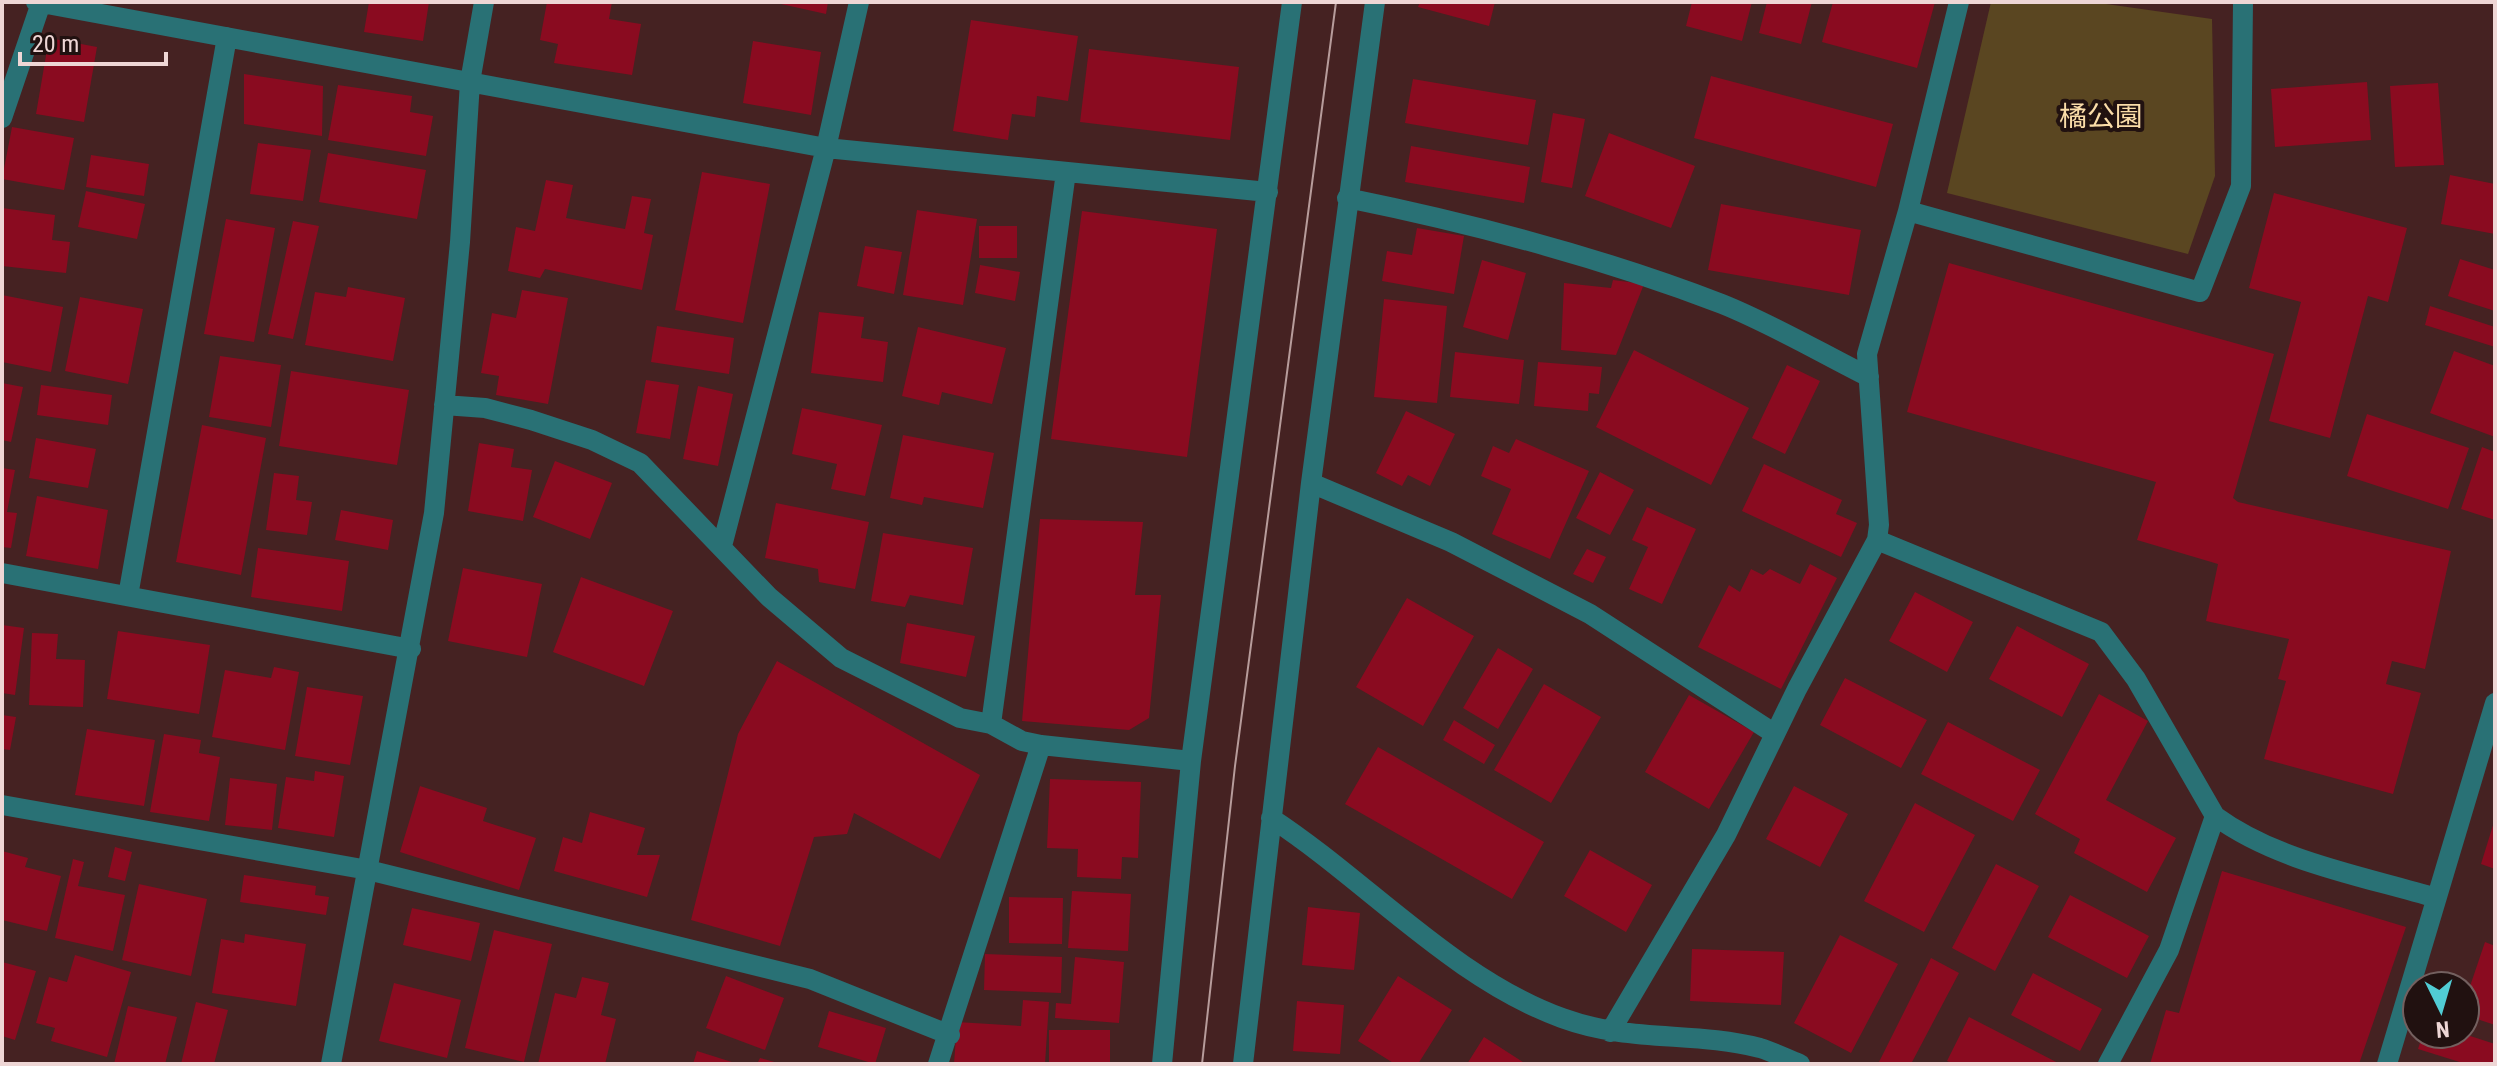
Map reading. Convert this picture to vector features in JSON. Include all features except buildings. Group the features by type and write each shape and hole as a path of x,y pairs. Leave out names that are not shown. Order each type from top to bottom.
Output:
{"street":[{"path":"2,118 38,2 126,10 227,37 826,148 1268,192"},
{"path":"331,1064 434,513 460,242 470,82 484,2"},
{"path":"722,546 826,148 859,2"},
{"path":"1162,1064 1191,761 1292,2"},
{"path":"1243,1064 1311,483 1375,2"},
{"path":"1610,1032 1719,847 1877,540 1867,354 1908,211 1959,2"},
{"path":"1908,211 2200,292 2241,186 2243,2"},
{"path":"128,596 227,37"},
{"path":"991,724 1066,172"},
{"path":"1347,198 1456,220 1589,257 1725,305 1869,377"},
{"path":"444,405 485,408 531,420 592,440 640,463 769,597 841,658 960,718 991,724 1022,741 1041,745 1191,761"},
{"path":"1311,483 1451,542 1590,614 1775,734"},
{"path":"1877,540 2101,632 2136,679 2215,816 2266,846 2436,898"},
{"path":"2,573 411,649"},
{"path":"2387,1064 2495,703"},
{"path":"938,1064 950,1035 1041,745"},
{"path":"2,805 368,870 810,979 950,1035"},
{"path":"2108,1064 2169,950 2215,816"},
{"path":"1271,818 1316,848 1398,917 1459,962 1560,1018 1610,1032 1760,1048 1800,1064"}],"green space":[{"name":"橘公園","path":"1991,2 2092,2 2212,19 2215,176 2188,254 1947,193"}],"tram line":[{"path":"1202,1064 1235,766 1336,2"}]}
